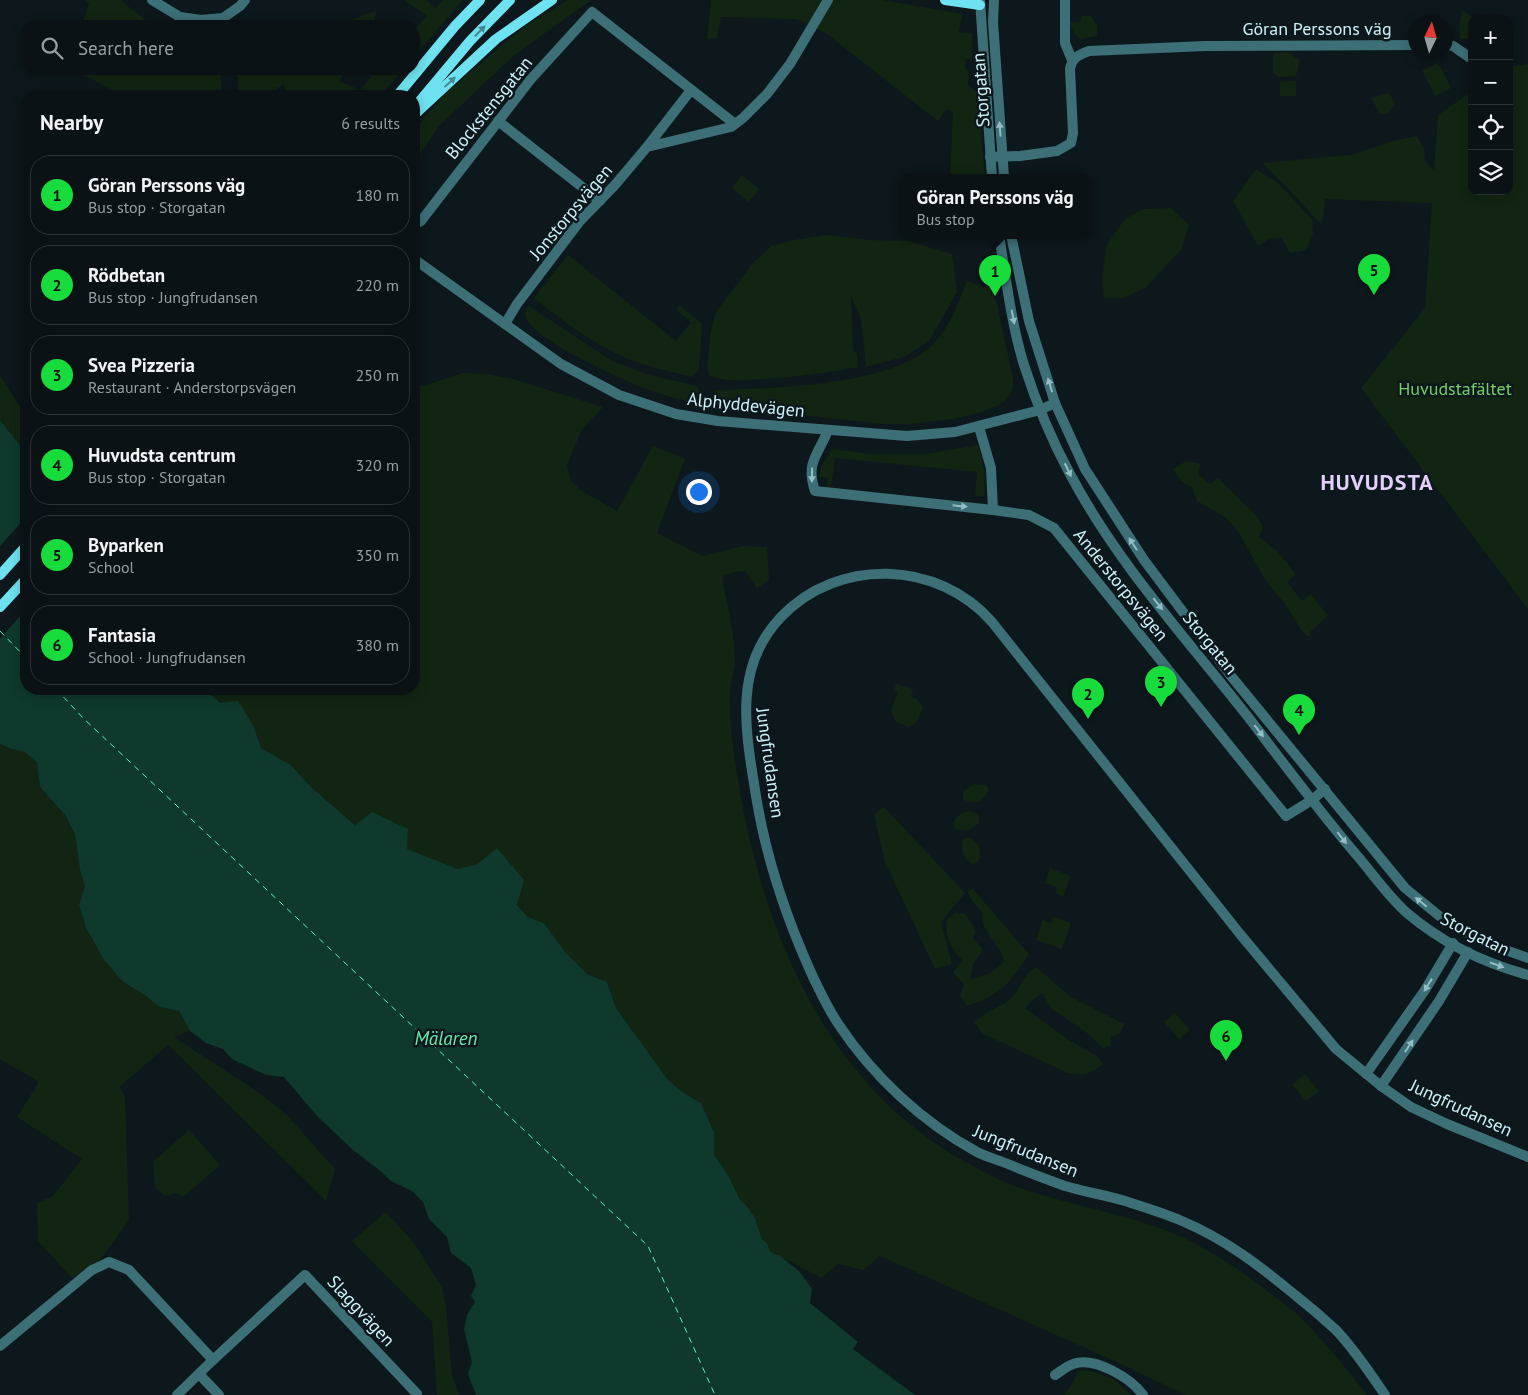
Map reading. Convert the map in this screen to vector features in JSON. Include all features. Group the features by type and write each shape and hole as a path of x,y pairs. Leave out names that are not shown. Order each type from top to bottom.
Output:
{"main road":[{"path":"420,68 455,26 480,0"},
{"path":"420,101 470,41 510,0"},
{"path":"420,109 496,39 552,0"},
{"path":"945,0 980,2"},
{"path":"402,90 414,75"},
{"path":"0,575 20,553"},
{"path":"0,608 20,586"}],"street":[{"path":"152,0 180,17 201,20 223,18 245,0"},
{"path":"647,147 731,127 743,118 767,94 790,64 828,0"},
{"name":"Storgatan","path":"994,0 993,22 1004,174"},
{"path":"990,157 1020,156 1057,151 1071,143 1073,133 1070,69 1072,60 1065,43 1065,0"},
{"name":"Storgatan","path":"980,2 992,174"},
{"name":"Blockstensgatan","path":"420,222 531,79 592,12 691,90"},
{"name":"Göran Perssons väg","path":"1072,60 1088,51 1130,49 1205,46 1408,45"},
{"path":"1453,46 1468,56"},
{"path":"691,90 735,124"},
{"name":"Jonstorpsvägen","path":"505,324 517,304 580,221 647,147 691,90"},
{"path":"498,121 600,201"},
{"name":"Storgatan","path":"1000,239 1023,363 1040,410 1069,473 1092,512 1132,572 1220,681 1312,800 1394,900 1433,933 1487,962 1528,974"},
{"name":"Storgatan","path":"1012,239 1029,321 1055,403 1085,469 1144,560 1231,676 1405,888 1443,919 1461,930 1494,946 1528,958"},
{"name":"Alphyddevägen","path":"420,263 561,364 619,395 676,414 718,421 907,436 955,432 979,427 1040,410 1055,403"},
{"path":"979,427 991,468 993,510"},
{"name":"Anderstorpsvägen","path":"828,430 814,457 811,479 815,491 1029,515 1054,528 1286,816 1312,800 1325,789"},
{"name":"Jungfrudansen","path":"1385,1395 1358,1356 1337,1332 1254,1261 1222,1241 1183,1221 1122,1200 1068,1187 979,1153 950,1136 899,1096 874,1071 849,1040 828,1007 792,929 769,856 757,803 748,743 745,706 748,678 754,659 774,624 787,610 818,589 856,575 892,573 928,580 966,598 992,622 1240,934 1336,1049 1381,1086 1411,1106 1447,1124 1528,1157"},
{"path":"1366,1074 1425,990 1461,930"},
{"name":"Jungfrudansen","path":"1381,1086 1439,1001 1476,938"},
{"path":"0,1346 92,1270 109,1262 129,1270 213,1360 177,1395"},
{"name":"Slaggvägen","path":"213,1360 305,1275 417,1394"},
{"path":"1055,1375 1073,1364 1081,1362 1096,1364 1130,1380 1143,1395"},
{"path":"199,1374 219,1395"}],"green space":[{"path":"85,0 120,0 146,20 84,20 89,4"},
{"path":"427,0 435,8 443,0 463,0 420,50 420,24 427,16 406,1"},
{"path":"568,0 591,0 512,57 439,126 420,154 420,123 445,94 525,26"},
{"path":"711,0 883,0 962,14 959,32 972,33 972,59 965,59 965,67 969,72 968,85 977,92 985,174 950,174 953,111 946,110 938,121 827,34 797,19 721,17 717,38 707,39"},
{"path":"1462,10 1470,15 1468,39 1460,39 1459,29"},
{"path":"376,11 373,20 351,20"},
{"path":"1081,16 1091,16 1097,26 1097,36 1080,39 1074,34 1070,22 1080,22"},
{"path":"1287,52 1300,60 1296,76 1278,77 1273,73 1274,53"},
{"path":"1438,63 1451,88 1436,96 1422,71"},
{"name":"Huvudstafältet","path":"1528,64 1528,609 1361,388 1425,308 1432,203 1325,199 1322,225 1263,163 1351,155 1397,140 1417,136 1424,148 1425,161 1434,170 1438,115 1468,94 1468,195 1513,195 1513,66"},
{"path":"85,75 220,75 222,90 112,90"},
{"path":"237,75 342,75 340,81 360,90 286,90 283,84 276,90 239,90"},
{"path":"372,75 399,75 385,90 360,90"},
{"path":"1296,81 1296,96 1280,96 1280,82"},
{"path":"1389,93 1395,103 1390,112 1380,114 1371,98"},
{"path":"1256,169 1278,183 1312,219 1313,234 1306,250 1290,253 1282,238 1269,239 1258,246 1233,201"},
{"path":"742,175 759,189 749,202 732,188"},
{"path":"1171,208 1189,225 1181,250 1146,287 1124,298 1104,298 1102,280 1106,246 1125,219 1144,209"},
{"path":"827,235 869,240 908,241 952,254 957,292 929,341 904,357 866,366 861,319 851,297 853,350 857,354 858,367 798,376 742,380 728,380 709,375 707,366 711,331 716,312 753,263 771,246"},
{"path":"568,255 676,341 691,322 676,310 680,305 702,324 699,370 692,377 630,360 587,337 534,298"},
{"path":"967,281 983,287 994,285 994,299 996,299 1013,379 1013,388 1010,394 999,405 982,412 953,419 912,424 883,424 709,404 714,391 718,390 801,386 833,382 892,368 917,357 941,335 954,313"},
{"path":"529,306 612,361 649,375 697,386 701,394 700,403 663,395 585,361 546,338 533,327 525,316"},
{"path":"462,373 487,374 513,379 603,407 582,429 567,465 571,481 582,491 617,511 653,446 685,459 657,533 703,556 743,546 767,547 769,580 757,588 746,572 736,571 722,577 734,640 735,662 730,690 730,714 734,753 744,812 758,870 776,927 800,981 829,1032 864,1079 906,1121 955,1156 993,1177 1035,1193 1165,1230 1194,1243 1235,1267 1297,1314 1326,1345 1367,1395 1185,1395 1130,1368 880,1256 863,1270 838,1264 822,1278 776,1255 762,1239 755,1218 747,1206 740,1200 729,1177 714,1154 714,1132 701,1103 684,1093 668,1080 616,1008 607,982 587,974 566,953 544,923 528,917 517,904 497,848 477,864 458,869 406,849 356,825 310,786 291,765 261,748 254,727 211,695 420,695 420,386 424,386"},
{"path":"0,375 20,406 20,445 0,420"},
{"path":"978,445 985,475 984,496 975,496 977,472 835,458 831,488 827,487 828,478 819,477 821,467 832,449 872,454 926,454"},
{"path":"1186,461 1201,464 1198,474 1210,484 1218,478 1254,513 1263,527 1259,537 1278,552 1296,574 1287,582 1302,601 1311,594 1328,616 1310,632 1311,636 1307,636 1301,630 1286,605 1265,580 1238,531 1225,517 1197,501 1192,487 1181,481 1173,469"},
{"path":"896,684 913,689 911,697 917,699 923,708 916,723 909,727 896,722 891,711 898,692 894,691"},
{"path":"0,744 25,752 37,763 40,787 65,815 75,834 80,870 85,888 79,905 86,928 104,960 123,982 145,995 159,1007 179,1011 190,1031 174,1037 258,1092 287,1115 335,1169 326,1201 168,1045 119,1087 125,1096 129,1220 102,1258 72,1278 38,1241 37,1203 53,1196 82,1159 17,1117 39,1082 0,1059"},
{"path":"974,784 986,785 989,790 987,794 978,802 963,799 963,792"},
{"path":"884,807 965,893 941,922 952,964 935,969 885,862 874,814"},
{"path":"970,811 979,815 979,822 968,830 955,829 953,824 957,817 961,813"},
{"path":"968,837 977,843 980,849 979,860 974,864 967,860 962,851 963,839"},
{"path":"1050,868 1071,876 1063,896 1055,893 1057,887 1045,883"},
{"path":"973,889 1029,954 1004,987 988,997 967,1006 960,996 964,984 953,973 962,960 949,941 946,925 947,919 955,913 966,914 976,931 973,938 983,950 973,965 970,979 989,974 1004,962 999,949 984,925 983,914 967,891"},
{"path":"1053,917 1071,923 1062,949 1036,940 1043,920 1051,923"},
{"path":"1036,967 1071,997 1124,1024 1119,1034 1111,1037 1111,1045 1103,1048 1087,1033 1051,1008 1042,993 1025,1008 1070,1041 1096,1055 1103,1064 1095,1070 1084,1075 1068,1073 983,1034 974,1022 1011,998 1028,973"},
{"path":"1175,1013 1190,1030 1179,1039 1164,1022"},
{"path":"1305,1074 1319,1091 1306,1101 1292,1085"},
{"path":"189,1130 220,1165 183,1197 177,1193 165,1196 155,1187 153,1162"},
{"path":"386,1212 415,1244 442,1287 446,1307 452,1375 459,1395 437,1395 432,1322 352,1241"},
{"path":"1089,1370 1115,1380 1131,1395 1064,1395 1071,1386 1078,1371"}],"water":[{"name":"Mälaren","path":"0,420 20,445 20,695 211,695 221,703 238,701 254,727 261,748 291,765 310,786 355,825 372,812 408,829 407,849 458,869 477,864 497,848 524,880 517,905 528,917 544,923 566,953 587,974 607,982 616,1008 668,1080 684,1093 701,1103 714,1132 714,1154 729,1177 740,1200 747,1206 755,1218 762,1239 768,1244 769,1250 779,1255 799,1271 812,1289 810,1303 858,1342 853,1349 915,1395 476,1395 468,1374 472,1362 464,1329 467,1315 475,1302 471,1296 476,1285 471,1268 451,1253 447,1237 429,1219 423,1202 412,1191 391,1181 353,1150 317,1116 284,1077 266,1075 232,1059 223,1049 206,1043 190,1031 179,1011 159,1007 145,995 123,982 104,960 86,928 79,905 85,887 80,870 75,834 65,815 40,787 37,763 25,752 0,744"}],"pier":[{"path":"20,524 20,616 0,639 0,546"}],"ferry route":[{"path":"0,631 20,652"},
{"path":"62,695 84,719 648,1246 715,1395"}],"place":[{"name":"Byparken","path":"1374,295"},
{"name":"Göran Perssons väg","path":"995,296"},
{"name":"Svea Pizzeria","path":"1161,707"},
{"name":"Rödbetan","path":"1088,719"},
{"name":"Huvudsta centrum","path":"1299,735"},
{"name":"Fantasia","path":"1226,1061"}],"district":[{"name":"HUVUDSTA","path":"1377,482"}]}
